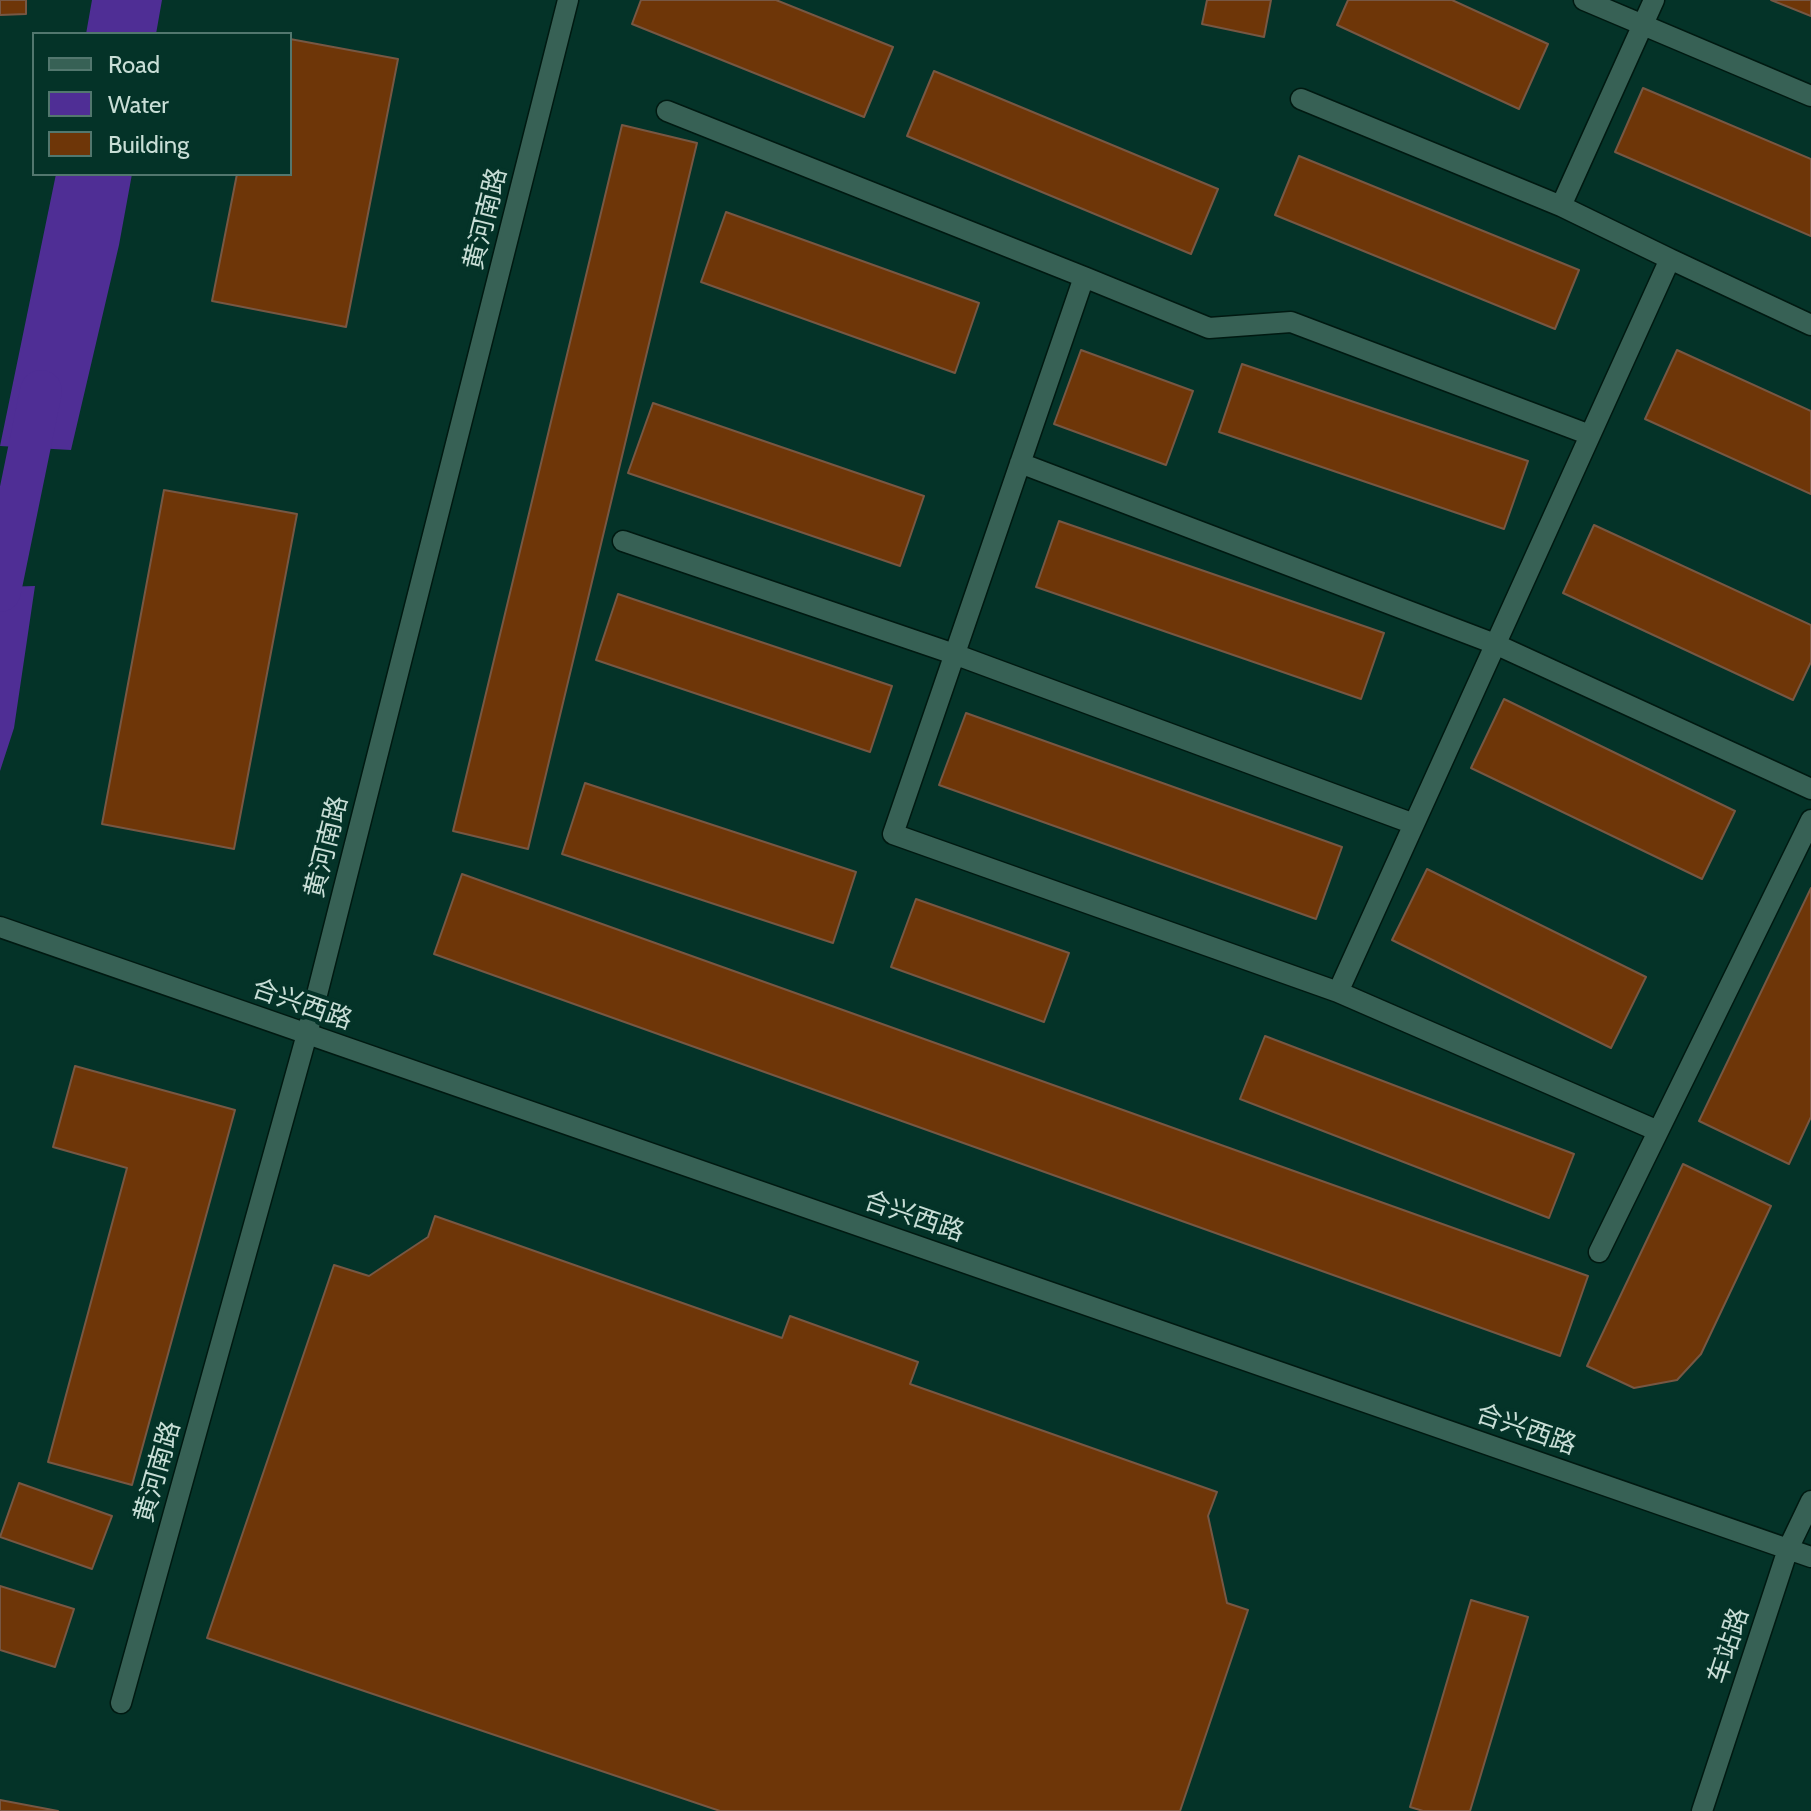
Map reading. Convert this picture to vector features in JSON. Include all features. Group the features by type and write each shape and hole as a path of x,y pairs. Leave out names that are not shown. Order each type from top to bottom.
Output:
{"street":[{"name":"黄河南路","path":"121,1703 307,1034 568,0"},
{"path":"1584,0 1811,96"},
{"path":"1561,206 1654,0"},
{"path":"1301,99 1561,206 1811,325"},
{"path":"667,111 1209,328 1291,322 1590,435"},
{"path":"1338,992 1670,259"},
{"path":"1084,277 893,834 1338,992 1658,1131"},
{"path":"1020,463 1495,644 1811,789"},
{"path":"623,541 954,654 1414,824"},
{"path":"1599,1252 1811,820"},
{"name":"合兴西路","path":"0,927 1811,1557"},
{"name":"车站路","path":"1702,1811 1788,1549 1811,1501"}],"water":[{"path":"92,0 162,0 156,32 86,32"},
{"path":"56,176 132,176 119,245 71,450 0,446"},
{"path":"35,586 14,728 0,771 0,587"}],"building":[{"path":"0,0 26,0 26,14 0,15"},
{"path":"641,0 776,0 893,47 864,117 632,24"},
{"path":"1207,0 1271,0 1264,37 1202,24"},
{"path":"1348,0 1452,0 1548,44 1519,109 1337,25"},
{"path":"1771,0 1811,0 1811,16"},
{"path":"292,39 398,59 346,327 212,301 237,176 292,176"},
{"path":"934,71 1218,189 1191,254 907,136"},
{"path":"1643,88 1811,159 1811,236 1615,152"},
{"path":"622,125 697,143 528,849 453,831"},
{"path":"1299,156 1579,270 1555,329 1275,215"},
{"path":"726,212 979,303 955,373 701,282"},
{"path":"1081,350 1193,391 1166,465 1054,424"},
{"path":"1677,350 1811,411 1811,494 1645,419"},
{"path":"1242,364 1528,461 1504,529 1219,432"},
{"path":"653,403 924,496 900,566 628,473"},
{"path":"164,490 297,514 234,849 102,824"},
{"path":"1059,521 1384,633 1361,699 1036,587"},
{"path":"1594,525 1811,625 1811,662 1793,700 1563,593"},
{"path":"618,594 892,686 870,752 596,660"},
{"path":"1504,699 1735,811 1702,879 1471,768"},
{"path":"966,713 1342,847 1316,919 939,785"},
{"path":"585,783 856,872 833,943 562,854"},
{"path":"1427,869 1646,977 1611,1048 1392,940"},
{"path":"462,874 1588,1276 1560,1356 434,954"},
{"path":"1811,888 1811,1117 1789,1164 1699,1121"},
{"path":"916,899 1069,953 1044,1022 891,967"},
{"path":"1265,1036 1574,1154 1549,1218 1240,1099"},
{"path":"75,1066 235,1110 132,1485 48,1462 127,1168 53,1147"},
{"path":"1683,1164 1771,1206 1701,1354 1677,1380 1634,1388 1587,1366"},
{"path":"435,1216 782,1338 790,1316 918,1362 910,1384 1217,1492 1208,1516 1227,1603 1248,1610 1180,1811 720,1811 207,1638 334,1265 369,1276 428,1237"},
{"path":"19,1483 112,1516 92,1569 0,1537"},
{"path":"0,1586 74,1609 55,1667 0,1650"},
{"path":"1471,1600 1528,1617 1470,1811 1423,1811 1410,1807"},
{"path":"0,1800 58,1811 0,1811"}],"waterway":[{"path":"0,591 41,391"}]}
